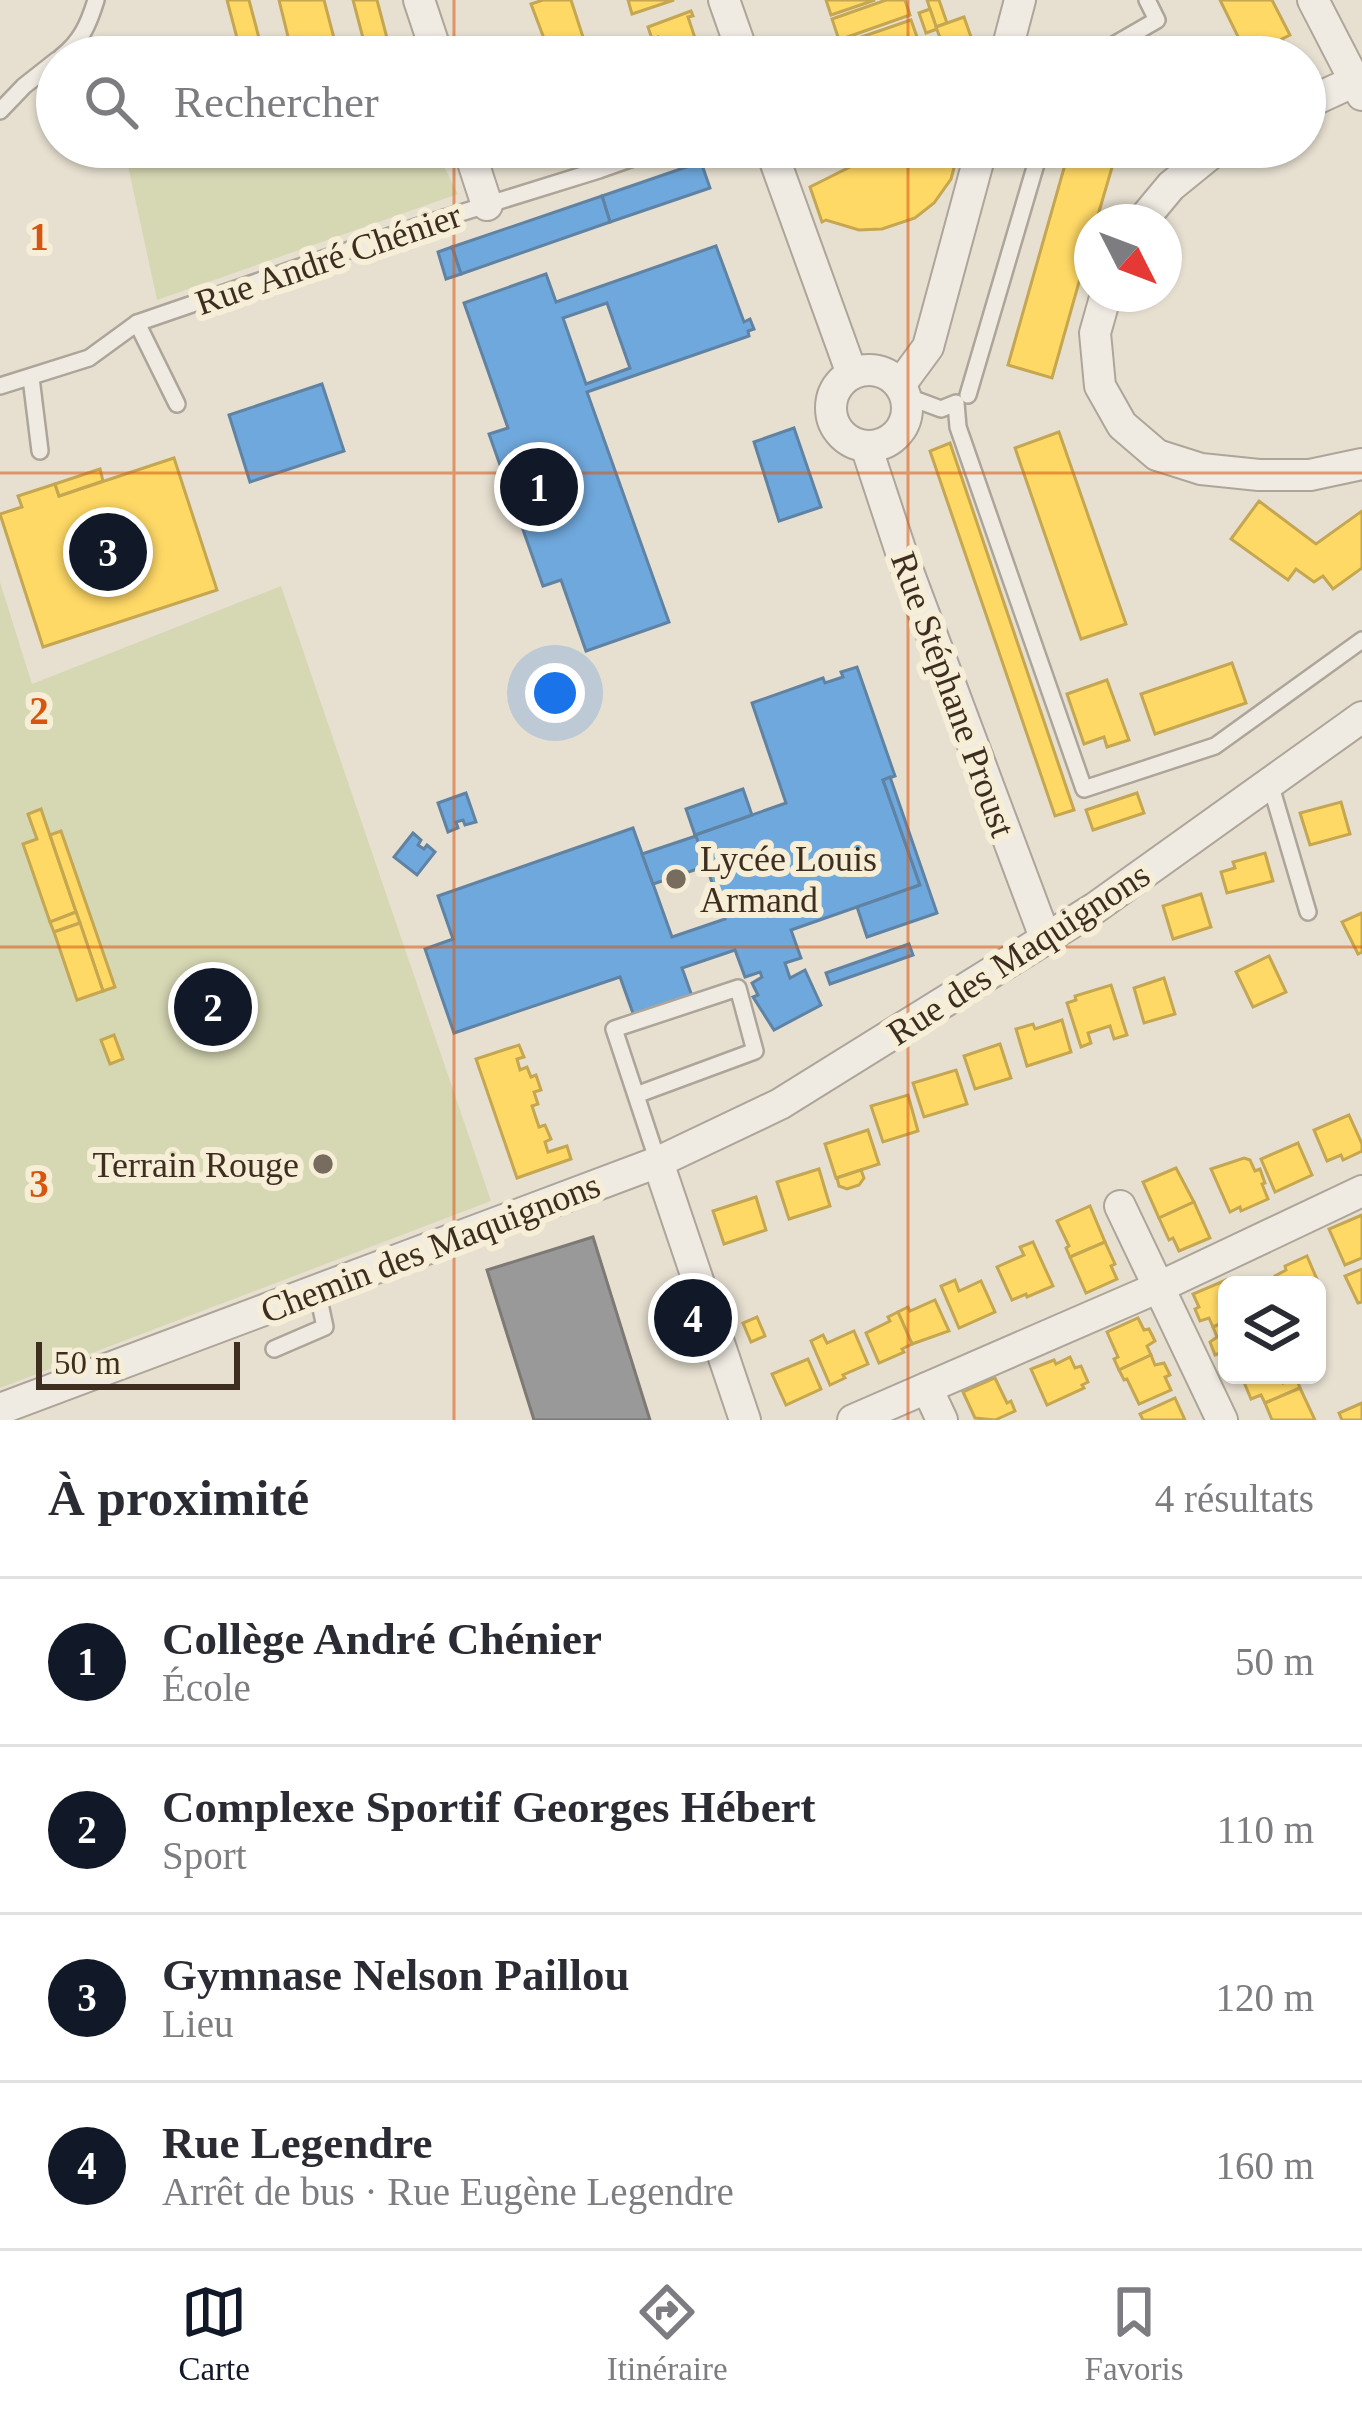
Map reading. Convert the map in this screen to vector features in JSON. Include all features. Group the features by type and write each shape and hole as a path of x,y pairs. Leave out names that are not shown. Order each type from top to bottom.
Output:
{"street":[{"path":"419,0 431,36"},
{"path":"724,0 737,36"},
{"path":"1011,36 1020,0"},
{"path":"1313,0 1360,86 1326,97"},
{"path":"475,168 487,205"},
{"path":"778,168 852,374"},
{"path":"903,391 891,376 878,370 852,374 835,391 831,415 836,427 854,443 879,445 899,432 905,421 903,391 928,347 976,168"},
{"path":"1156,204 1193,168"},
{"path":"1101,312 1095,333 1100,386 1122,424 1157,455 1201,469 1259,475 1310,475 1362,464"},
{"name":"Rue Stéphane Proust","path":"866,446 1046,940"},
{"name":"Rue des Maquignons","path":"658,1162 779,1104 1046,940 1362,717"},
{"path":"658,1162 745,1420"},
{"name":"Chemin des Maquignons","path":"0,1409 658,1162"},
{"path":"854,1420 1157,1288 1362,1190"},
{"path":"1120,1206 1222,1420"},
{"path":"927,1388 942,1420"}],"lane":[{"path":"81,36 96,0"},
{"path":"1130,36 1157,20 1147,0"},
{"path":"0,111 36,77"},
{"name":"Rue André Chénier","path":"0,386 89,358 137,323 600,168"},
{"path":"968,394 1035,168"},
{"path":"137,323 177,404"},
{"path":"31,378 40,452"},
{"path":"903,391 941,410 956,403 958,427 1084,789 1215,746 1362,640"},
{"path":"1270,783 1309,912"},
{"path":"636,1096 755,1051 738,988 614,1029 636,1096 658,1162"},
{"path":"274,1349 325,1327 317,1290"}],"green space":[{"path":"128,168 445,168 458,194 157,300"},
{"path":"0,582 32,684 281,586 491,1201 0,1388"}],"building: Logements":[{"path":"227,0 249,0 258,36 236,36"},
{"path":"279,0 324,0 333,36 288,36"},
{"path":"353,0 377,0 386,36 362,36"},
{"path":"571,0 583,36 543,36 531,4"},
{"path":"628,0 674,0 632,14"},
{"path":"826,0 875,0 831,15"},
{"path":"886,0 905,0 910,15 850,36 838,36 832,19"},
{"path":"927,0 939,0 947,23 936,27"},
{"path":"1220,0 1272,0 1290,35 1288,36 1238,36"},
{"path":"930,9 937,29 926,33 919,13"},
{"path":"691,11 693,16 688,17 694,36 651,36 648,27"},
{"path":"964,17 971,36 939,36 936,27"},
{"path":"911,20 917,36 864,36"},
{"path":"848,168 954,168 934,203 915,218 882,229 859,230 822,222 810,187"},
{"path":"1064,168 1112,168 1101,204 1074,204 1074,300 1052,378 1008,365"},
{"path":"1059,432 1126,624 1081,639 1015,448"},
{"path":"950,443 1074,810 1055,816 930,451"},
{"path":"174,458 217,590 43,647 0,514 22,507 18,496 55,484 59,496"},
{"path":"100,469 103,481 59,496 55,484"},
{"path":"1259,501 1316,544 1362,511 1362,568 1333,589 1323,576 1314,582 1296,569 1288,580 1231,539"},
{"path":"1232,663 1246,703 1155,734 1141,694"},
{"path":"1107,680 1129,740 1107,747 1104,737 1084,744 1067,694"},
{"path":"1137,793 1144,813 1093,830 1086,810"},
{"path":"1341,802 1350,834 1310,845 1300,813"},
{"path":"41,809 76,912 50,922 23,844 37,839 28,814"},
{"path":"61,831 115,987 103,991 50,835"},
{"path":"1265,853 1273,881 1227,893 1221,872 1235,868 1233,862"},
{"path":"1201,894 1211,927 1173,939 1163,906"},
{"path":"76,912 80,923 54,932 50,922"},
{"path":"1362,913 1362,952 1358,954 1342,922"},
{"path":"80,923 103,991 77,1000 54,932"},
{"path":"1269,956 1286,992 1253,1007 1236,972"},
{"path":"1164,978 1175,1014 1144,1023 1134,988"},
{"path":"1111,985 1127,1035 1114,1039 1110,1026 1088,1033 1091,1043 1081,1047 1067,1003"},
{"path":"1062,1020 1071,1052 1027,1066 1016,1029 1033,1024 1035,1029"},
{"path":"114,1035 123,1059 110,1064 101,1040"},
{"path":"1000,1044 1011,1078 975,1089 964,1056"},
{"path":"519,1045 524,1057 517,1059 520,1070 527,1067 531,1077 536,1075 541,1090 534,1092 538,1104 532,1106 539,1127 545,1125 551,1139 545,1142 548,1152 567,1146 571,1159 517,1178 476,1059"},
{"path":"956,1070 967,1104 924,1117 913,1083"},
{"path":"908,1095 918,1131 883,1142 871,1106"},
{"path":"1349,1115 1362,1151 1327,1161 1314,1130"},
{"path":"868,1130 879,1164 836,1178 825,1144"},
{"path":"1298,1143 1312,1175 1275,1192 1261,1159"},
{"path":"1244,1158 1255,1171 1260,1169 1268,1199 1230,1212 1211,1169"},
{"path":"1176,1168 1194,1202 1159,1218 1143,1182"},
{"path":"819,1169 830,1206 789,1219 777,1182"},
{"path":"861,1170 864,1178 859,1185 839,1186 837,1178"},
{"path":"756,1197 766,1230 724,1244 713,1211"},
{"path":"1194,1202 1210,1238 1179,1251 1159,1218"},
{"path":"1090,1206 1105,1242 1070,1257 1057,1221"},
{"path":"1362,1215 1362,1258 1345,1265 1329,1229"},
{"path":"1033,1242 1053,1286 1012,1300 997,1267 1024,1255 1020,1247"},
{"path":"1105,1242 1117,1279 1086,1293 1070,1257"},
{"path":"1307,1256 1316,1276 1275,1276"},
{"path":"1362,1269 1362,1302 1358,1303 1345,1276"},
{"path":"955,1280 959,1291 981,1281 995,1312 959,1328 941,1286"},
{"path":"1218,1283 1218,1325 1213,1327 1209,1318 1200,1321 1193,1294"},
{"path":"935,1300 949,1331 912,1344 898,1312"},
{"path":"898,1312 912,1344 879,1363 866,1333"},
{"path":"757,1317 765,1336 751,1342 743,1323"},
{"path":"1138,1318 1155,1341 1147,1346 1151,1355 1119,1370 1107,1332"},
{"path":"1218,1325 1218,1354 1215,1355 1210,1342 1217,1337 1213,1327"},
{"path":"854,1331 868,1364 830,1385 811,1341 823,1335 827,1343"},
{"path":"1151,1355 1155,1365 1164,1363 1171,1390 1139,1404 1119,1370"},
{"path":"1070,1357 1075,1368 1081,1366 1088,1382 1047,1405 1031,1369"},
{"path":"808,1359 821,1389 786,1405 772,1374"},
{"path":"995,1378 1015,1411 995,1420 975,1418 963,1392"},
{"path":"1245,1384 1299,1384 1300,1388 1265,1403 1261,1395 1251,1399"},
{"path":"1300,1388 1315,1420 1272,1420 1265,1403"},
{"path":"1175,1398 1185,1420 1143,1420 1140,1414"},
{"path":"1362,1403 1362,1420 1342,1420 1339,1413"}],"building: Écoles":[{"path":"684,168 703,168 710,188 610,222 602,196"},
{"path":"602,196 610,222 461,274 452,247"},
{"path":"716,246 744,322 750,319 754,329 748,331 749,336 587,392 669,622 586,651 561,580 543,586 489,434 508,428 464,303 546,274 556,302","holes":["607,303 630,368 586,384 563,318"]},
{"path":"452,247 461,274 446,279 438,252"},
{"path":"322,384 344,451 250,482 229,415"},
{"path":"794,428 821,507 779,521 754,442"},
{"path":"857,667 895,776 883,780 920,885 791,930 801,958 785,963 790,978 805,970 821,1005 774,1030 753,997 758,995 752,983 762,977 760,972 745,977 735,950 682,968 692,996 634,1016 620,977 454,1033 425,949 453,939 438,896 633,828 672,937 725,919 695,835 786,803 752,703 823,678 825,683 843,677 841,672"},
{"path":"890,777 937,913 867,937 857,907 920,885 883,780"},
{"path":"743,789 752,815 695,835 686,809"},
{"path":"466,793 476,822 456,822 458,828 448,832 438,803"},
{"path":"413,833 421,840 418,845 435,852 417,875 394,857"},
{"path":"696,836 706,866 653,884 642,854"},
{"path":"909,944 913,955 830,984 826,973"}],"building: Industrie":[{"path":"593,1237 650,1420 534,1420 487,1270"}],"place":[{"name":"Collège André Chénier","path":"539,487"},
{"name":"Gymnase Nelson Paillou","path":"108,552"},
{"name":"Lycée Louis Armand","path":"676,879"},
{"name":"Complexe Sportif Georges Hébert","path":"213,1007"},
{"name":"Terrain Rouge","path":"323,1164"},
{"name":"Rue Legendre","path":"693,1318"}]}
